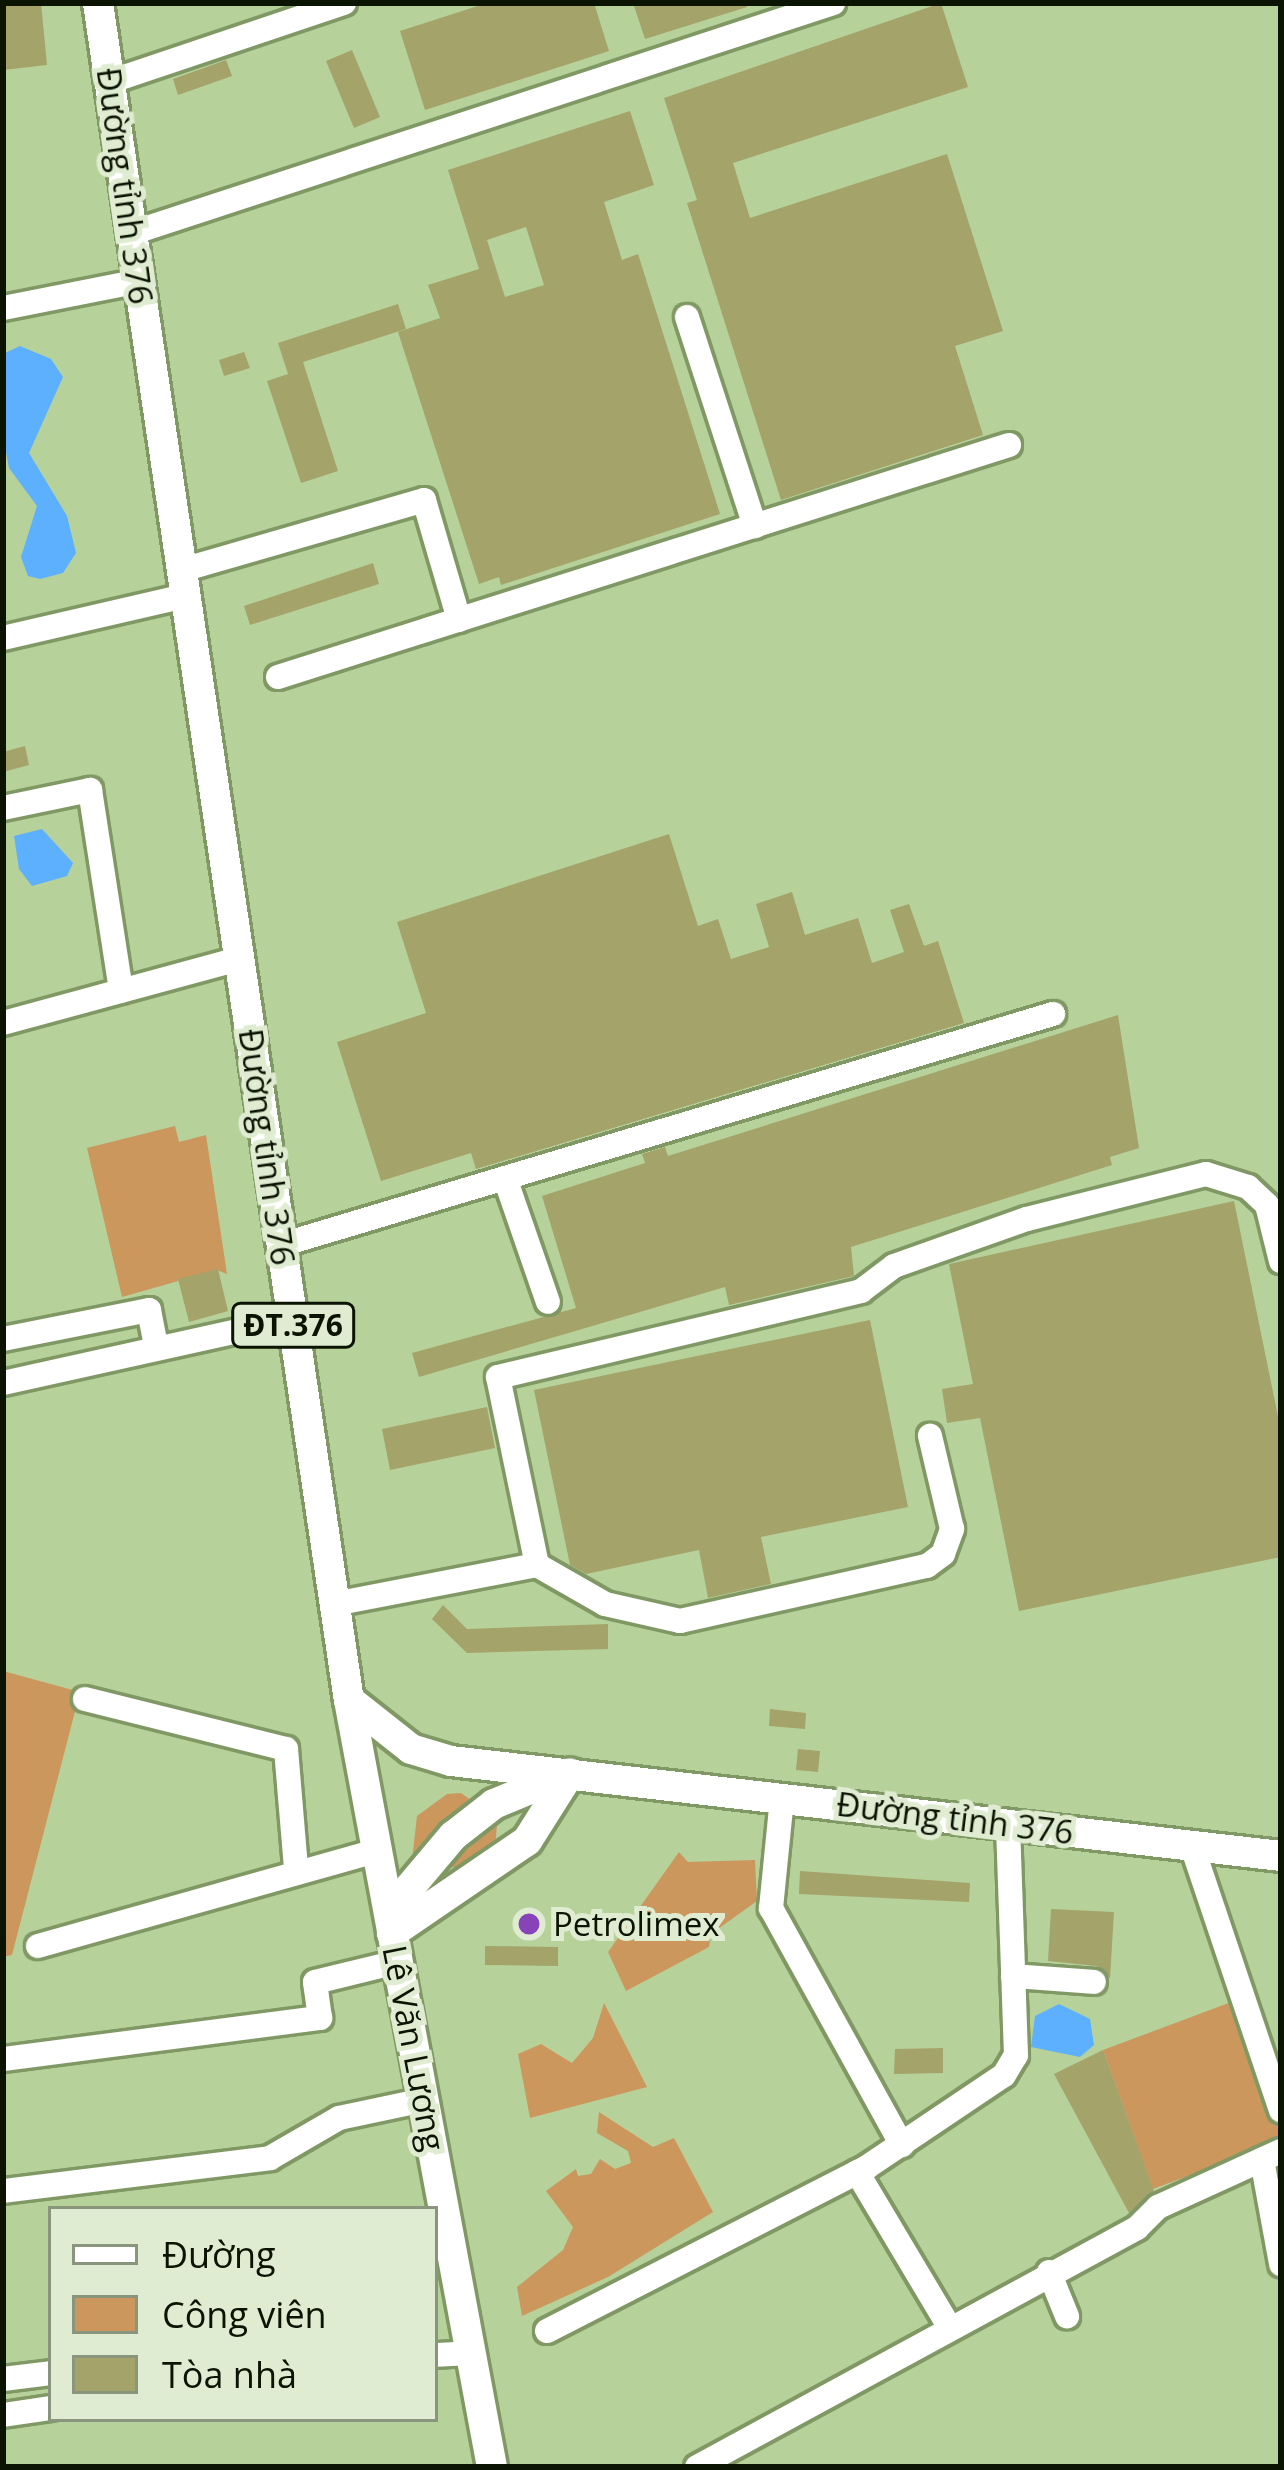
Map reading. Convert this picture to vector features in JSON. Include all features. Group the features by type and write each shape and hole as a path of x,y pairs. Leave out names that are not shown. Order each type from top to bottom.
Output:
{"main road":[{"name":"Đường tỉnh 376","path":"98,3 349,1700 367,1722 430,1756 1192,1846 1276,1850"},
{"name":"Lê Văn Lương","path":"349,1700 492,2467"},
{"path":"394,1948 410,1887 453,1836 494,1804 570,1773"},
{"path":"394,1948 527,1841 570,1773"}],"street":[{"path":"109,82 344,3"},
{"path":"132,233 833,3"},
{"path":"3,308 139,281"},
{"path":"687,317 755,526"},
{"path":"278,677 1009,445"},
{"path":"3,638 183,583 424,500 459,620"},
{"path":"3,808 90,790 121,991"},
{"path":"3,1023 239,959"},
{"path":"281,1245 1053,1014"},
{"path":"537,1564 498,1377 860,1291 894,1266 1027,1219 1206,1174 1248,1187 1267,1204 1281,1261"},
{"path":"506,1178 548,1302"},
{"path":"3,1339 148,1310 156,1345"},
{"path":"3,1383 156,1345 292,1319"},
{"path":"334,1604 537,1564 604,1604 680,1621 927,1566 943,1554 952,1529 930,1436"},
{"path":"85,1699 286,1749 296,1867"},
{"path":"782,1798 771,1908 902,2145"},
{"path":"547,2332 856,2172 1004,2075 1016,2055 1008,1824"},
{"path":"1192,1846 1281,2110"},
{"path":"38,1946 286,1879 296,1867 376,1851"},
{"path":"3,2059 320,2018 315,1982 394,1948"},
{"path":"1013,1976 1094,1982"},
{"path":"3,2192 269,2158 339,2118 424,2100"},
{"path":"697,2467 1137,2228 1158,2207 1271,2156 1281,2264"},
{"path":"856,2172 950,2328"},
{"path":"92,2180 95,2206"},
{"path":"1049,2272 1067,2316"},
{"path":"438,2355 473,2353"},
{"path":"3,2379 48,2373"},
{"path":"3,2415 48,2408"}],"green space":[{"path":"175,1126 179,1142 206,1135 227,1274 217,1270 122,1297 87,1148"},
{"path":"3,1671 80,1692 12,1955 3,1957"},
{"path":"461,1793 471,1800 412,1860 417,1816 447,1794"},
{"path":"497,1824 495,1849 463,1870 447,1866"},
{"path":"679,1852 688,1862 755,1860 757,1901 711,1934 709,1947 626,1991 608,1952"},
{"path":"1242,1998 1281,2107 1281,2141 1153,2189 1103,2050"},
{"path":"604,2003 647,2087 530,2118 518,2054 541,2044 572,2063 593,2038"},
{"path":"599,2112 653,2147 674,2138 713,2212 608,2277 522,2316 517,2287 563,2250 573,2227 546,2191 576,2169 578,2176 591,2174 600,2159 615,2169 631,2163 628,2151 597,2133"}],"water":[{"path":"20,346 51,359 63,377 29,453 67,516 76,553 63,573 40,579 28,576 21,557 37,506 9,468 3,436 3,354"},
{"path":"42,829 73,863 67,876 32,886 19,869 14,836"},
{"path":"1059,2004 1090,2019 1094,2045 1080,2057 1031,2047 1035,2016"}],"building":[{"path":"3,3 41,3 47,65 3,70"},
{"path":"487,3 594,3 609,51 425,110 400,31"},
{"path":"633,3 746,3 747,7 645,39"},
{"path":"941,3 968,87 733,163 750,218 947,154 1003,331 955,346 983,435 781,500 687,203 697,200 664,98"},
{"path":"352,50 380,117 354,128 326,61"},
{"path":"226,60 232,76 178,95 173,79"},
{"path":"630,111 654,185 604,202 622,260 638,254 720,514 501,585 499,577 479,584 398,332 440,318 428,285 479,269 448,170","holes":["526,227 544,285 505,297 487,240"]},
{"path":"398,304 406,329 303,362 338,471 301,483 267,381 288,374 278,343"},
{"path":"244,352 250,368 224,376 219,360"},
{"path":"373,563 379,584 250,625 244,606"},
{"path":"25,746 29,765 3,772 3,752"},
{"path":"669,834 698,926 718,919 731,959 769,947 756,904 792,892 805,935 858,918 872,963 904,952 890,910 909,904 924,946 938,941 964,1023 476,1169 471,1153 381,1181 337,1042 426,1013 397,922"},
{"path":"1118,1015 1139,1148 1110,1157 1112,1165 851,1247 854,1276 729,1305 725,1287 419,1377 412,1353 576,1308 542,1196 645,1163 642,1154 665,1147 668,1156"},
{"path":"1234,1201 1281,1431 1281,1557 1019,1611 980,1418 947,1423 942,1389 973,1384 949,1264"},
{"path":"218,1269 228,1311 189,1322 178,1279"},
{"path":"870,1320 908,1507 761,1537 771,1584 708,1598 699,1550 586,1574 570,1565 534,1390"},
{"path":"487,1407 495,1448 390,1470 382,1429"},
{"path":"443,1605 467,1629 608,1624 608,1649 467,1653 432,1619"},
{"path":"770,1709 806,1713 805,1729 769,1726"},
{"path":"798,1749 820,1751 818,1772 796,1770"},
{"path":"800,1871 970,1883 969,1902 799,1894"},
{"path":"1051,1909 1114,1912 1110,1978 1096,1966 1048,1961"},
{"path":"485,1946 558,1947 558,1966 485,1965"},
{"path":"943,2048 943,2073 894,2074 895,2049"},
{"path":"1103,2050 1154,2191 1129,2213 1054,2074"}],"place":[{"name":"Petrolimex","path":"529,1924"}]}
